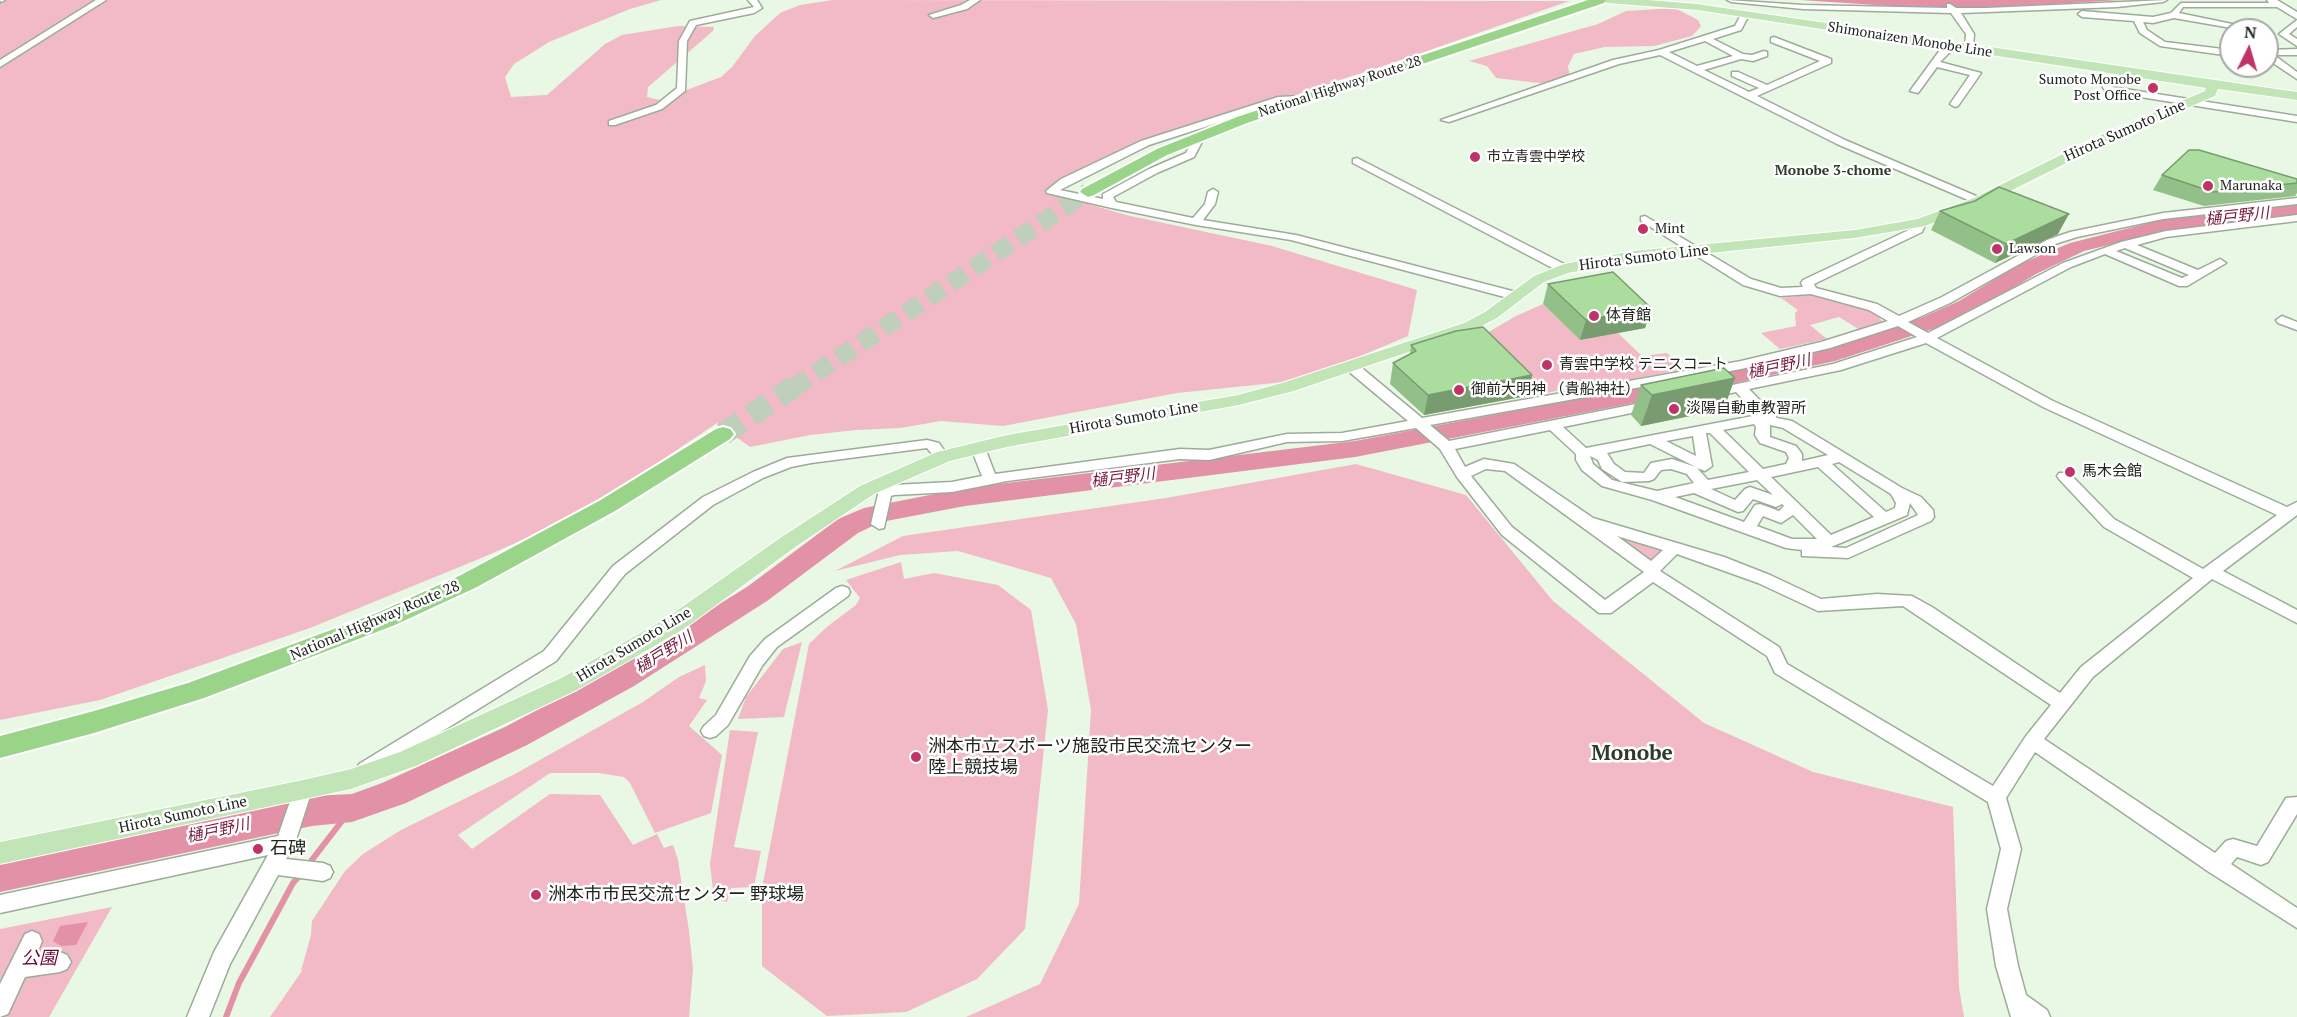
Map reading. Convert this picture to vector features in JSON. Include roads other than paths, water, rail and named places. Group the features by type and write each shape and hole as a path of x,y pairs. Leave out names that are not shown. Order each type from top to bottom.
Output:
{"highway":[{"name":"National Highway Route 28","path":"1088,192 1162,152 1200,136 1600,0"},
{"name":"National Highway Route 28","path":"0,747 94,722 195,691 386,619 540,544 616,501 723,434"}],"main road":[{"name":"Shimonaizen Monobe Line","path":"1607,0 1697,7 2212,85"},
{"path":"2212,85 2297,96"},
{"name":"Hirota Sumoto Line","path":"0,853 301,794 351,779 419,754 569,684 673,625 786,543 867,490 942,457 1100,424 1239,400 1352,367 1470,326 1539,279 1564,268 1634,256 1855,234 1920,222 1979,201 2110,136 2211,93 2212,85"}],"street":[{"path":"0,64 102,0"},
{"path":"612,123 659,107 682,89 683,41 693,23 758,8 752,0"},
{"path":"933,15 964,7 976,0"},
{"path":"1731,0 1803,7 1954,10 2018,10 2163,0"},
{"path":"1943,0 1954,10 1970,34 1969,48"},
{"path":"2174,15 2181,5 2275,2 2297,16"},
{"path":"2018,10 2138,20 2153,20 2174,15 2219,23"},
{"path":"1446,120 1616,62 1660,52 1738,28 1745,15"},
{"path":"2138,20 2143,31 2163,44 2219,51"},
{"path":"2297,23 2279,34 2297,42"},
{"path":"1705,39 1741,56 1753,58 1764,54"},
{"path":"1747,97 1828,61 1774,40"},
{"path":"1915,92 1943,52 1952,46"},
{"path":"1660,52 1841,142 1979,201"},
{"path":"2279,54 2297,52"},
{"path":"1695,70 1741,56"},
{"path":"2279,63 2297,76"},
{"path":"1935,64 1976,73 1955,104"},
{"path":"1735,74 1767,88"},
{"path":"2103,79 2109,89 2222,109 2297,119"},
{"path":"1304,99 1281,99 1145,143 1065,181 1051,191 1196,222 1315,242 1516,296"},
{"path":"1112,205 1107,196 1153,171 1190,155 1200,136"},
{"path":"1357,161 1564,268"},
{"path":"1196,222 1210,204 1213,192"},
{"path":"879,524 884,493 893,490 952,487 990,479 1180,454 1209,455 1287,438 1342,437 1419,425 1741,365 1858,336 1897,321 1946,300 2051,242 2074,234 2163,216 2297,201"},
{"path":"1705,394 1836,367 1928,338 2067,266 2104,250 2166,234 2297,218"},
{"path":"1645,219 1747,282 1780,292 1812,290 1874,307 2048,404 2293,511"},
{"path":"1812,290 1807,284 1918,230 1920,222"},
{"path":"2125,244 2199,275"},
{"path":"2104,250 2183,284 2220,263"},
{"path":"2282,320 2297,326"},
{"path":"1352,367 1446,446 1462,474 1507,531 1605,609 1653,572 1675,547"},
{"path":"1740,388 1773,422"},
{"path":"1446,446 1670,402"},
{"path":"1757,419 1763,426 1762,435 1765,440 1791,449 1796,454 1796,459 1792,463 1795,467"},
{"path":"1757,419 1787,424 1916,500 1924,510 1926,518 1848,553 1809,552 1658,496 1607,483 1587,467 1583,460 1590,452 1757,419"},
{"path":"1552,425 1590,452 1605,458 1607,466 1622,477 1649,476 1656,466 1672,464 1692,471 1700,487 1738,507 1750,492 1776,502 1781,495"},
{"path":"1652,440 1705,466 1706,429"},
{"path":"1706,429 1760,474 1829,542"},
{"path":"351,779 406,742 550,656 619,570 708,501 787,463 811,458 922,444 934,446 942,457"},
{"path":"978,448 990,479"},
{"path":"1658,496 1841,457"},
{"path":"1820,461 1884,518"},
{"path":"1462,474 1484,464 1509,467 1588,522 1653,572 1773,652 1781,668 1996,797 2012,849 1997,909 2007,966 2021,1010 2038,1017"},
{"path":"2064,476 2109,523 2297,617"},
{"path":"1788,543 1822,545 1902,511 1903,503 1898,491"},
{"path":"1748,528 1760,508 1781,518 1793,506"},
{"path":"1996,797 2032,741 2087,672 2207,574 2293,511"},
{"path":"1588,522 1744,570 1818,605 1905,600 1926,611 2061,703"},
{"path":"710,731 722,720 756,661 771,643 842,592"},
{"path":"2032,741 2297,920"},
{"path":"198,1017 221,958 299,869 287,839 301,794"},
{"path":"2216,866 2233,847 2260,856 2293,804"},
{"path":"0,904 287,839"},
{"path":"0,1007 32,941"},
{"path":"19,968 60,962"}],"waterway":[{"name":"樋戸野川","path":"0,876 312,811 352,808 394,793 516,736 623,678 757,594 848,526 874,514 965,497 1355,449 1721,379 1835,354 1931,322 1967,306 2028,269 2077,247 2165,225 2297,210"},
{"path":"308,865 352,808"},
{"path":"226,1017 239,983 293,883 301,874"}],"tunnel":[{"path":"793,388 1088,192"},
{"path":"723,434 795,386"}],"place":[{"name":"Sumoto Monobe Post Office","path":"2153,88"},
{"name":"市立青雲中学校","path":"1475,157"},
{"name":"Marunaka","path":"2208,186"},
{"name":"Mint","path":"1643,229"},
{"name":"Lawson","path":"1997,249"},
{"name":"体育館","path":"1594,316"},
{"name":"青雲中学校 テニスコート","path":"1547,365"},
{"name":"御前大明神 （貴船神社）","path":"1459,390"},
{"name":"淡陽自動車教習所","path":"1674,409"},
{"name":"馬木会館","path":"2070,472"},
{"name":"洲本市立スポーツ施設市民交流センター 陸上競技場","path":"916,757"},
{"name":"石碑","path":"258,849"},
{"name":"洲本市市民交流センター 野球場","path":"536,895"}],"district":[{"name":"Monobe 3-chome","path":"1833,171"},
{"name":"Monobe","path":"1632,754"}],"park label":[{"name":"公園","path":"39,959"}]}
